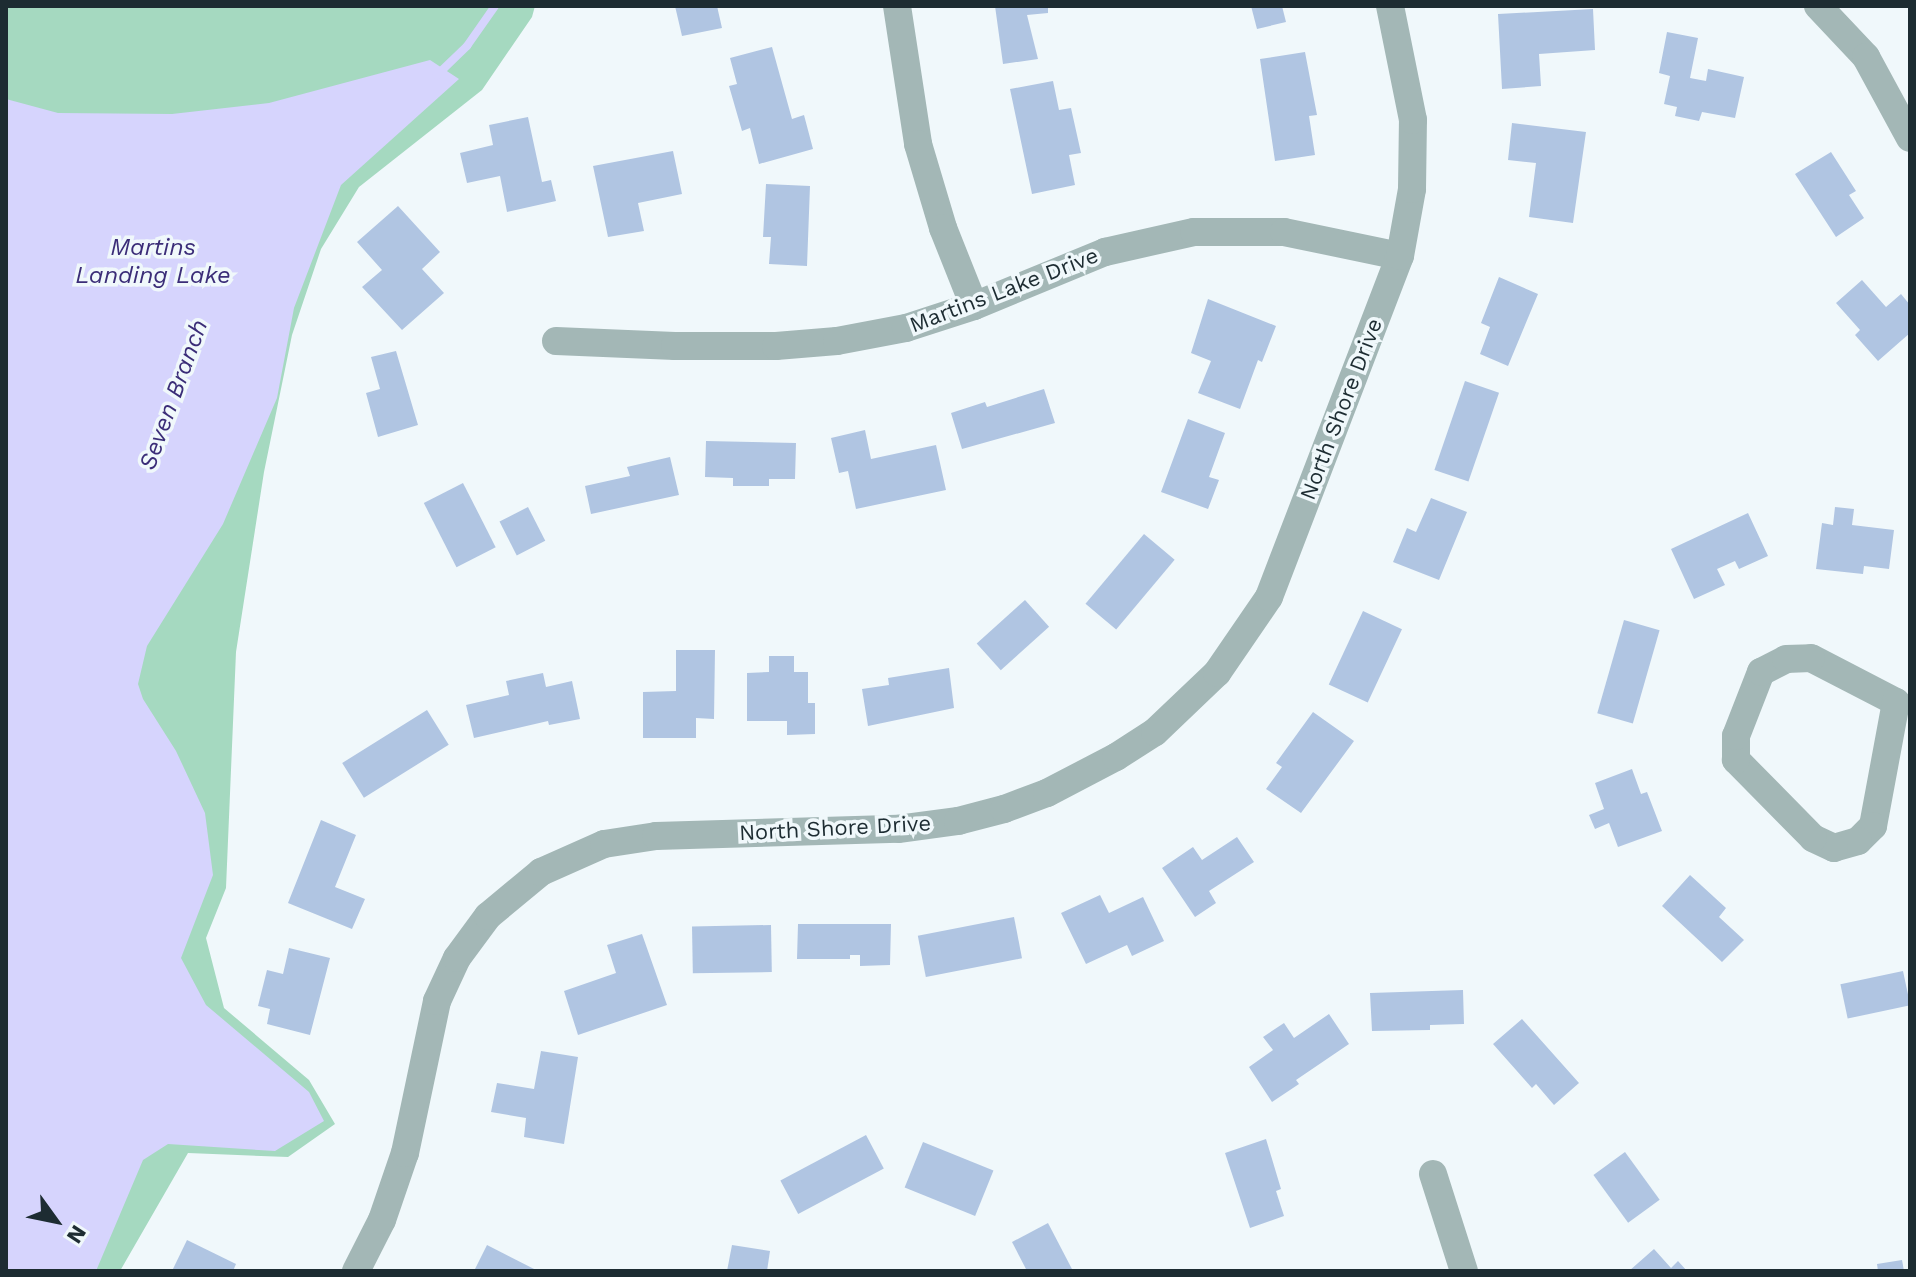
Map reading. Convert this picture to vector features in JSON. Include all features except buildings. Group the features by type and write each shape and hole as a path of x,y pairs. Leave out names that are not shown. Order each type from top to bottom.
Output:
{"street":[{"path":"897,6 918,144 943,228 974,306"},
{"name":"North Shore Drive","path":"356,1271 382,1220 405,1153 437,1001 457,958 488,916 541,872 604,844 656,836 898,829 958,821 1004,809 1047,793 1116,757 1155,732 1217,673 1269,597 1400,256 1412,189 1413,120 1405,68 1390,6"},
{"path":"1818,6 1866,57 1910,138"},
{"name":"Martins Lake Drive","path":"556,341 776,346 837,341 906,328 974,306 1105,252 1194,232 1284,232 1400,256"},
{"path":"1811,658 1903,700 1873,826 1858,841 1834,848 1813,838 1736,760 1736,736 1761,672 1786,659 1811,658"},
{"path":"1433,1174 1464,1271"}],"green space":[{"name":"Martins Landing Lake","path":"6,6 535,6 532,17 482,90 359,187 321,249 292,335 264,472 236,652 226,888 206,938 224,1008 309,1080 335,1124 288,1157 188,1153 120,1271 6,1271"}],"water":[{"name":"Martins Landing Lake","path":"430,60 459,79 341,185 294,308 277,398 223,524 147,646 138,684 143,699 176,751 205,813 213,875 181,958 206,1005 309,1092 324,1121 275,1151 168,1144 143,1160 96,1271 6,1271 6,99 58,113 172,114 269,103"}],"waterway":[{"name":"Seven Branch","path":"437,75 467,46 495,6"}]}
